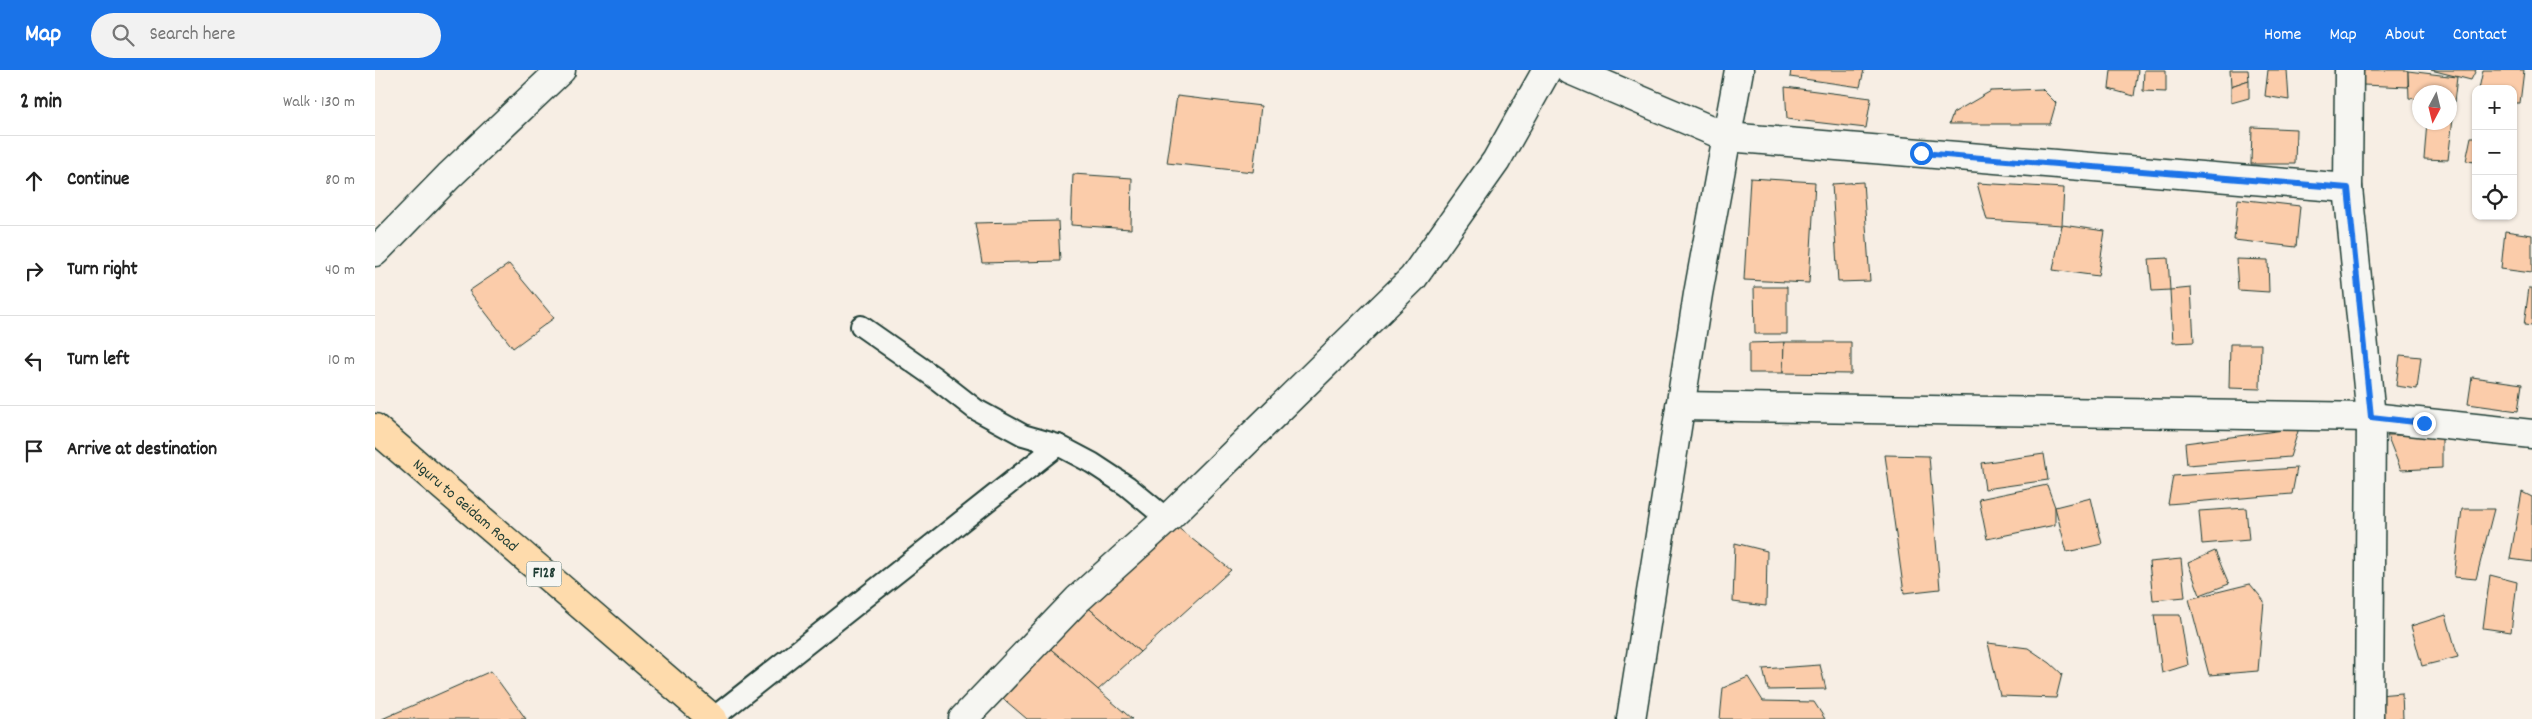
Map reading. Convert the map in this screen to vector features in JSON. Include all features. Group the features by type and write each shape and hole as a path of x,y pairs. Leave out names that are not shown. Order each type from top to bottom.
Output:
{"main road":[{"name":"Nguru to Geidam Road","path":"375,428 713,719"}],"street":[{"path":"375,252 449,176 561,70"},
{"path":"963,719 1078,598 1167,519 1413,278 1496,161 1547,70"},
{"path":"1570,70 1727,137 2348,188"},
{"path":"1631,719 1681,406 1739,70"},
{"path":"2349,70 2348,188 2371,417 2369,719"},
{"path":"1681,406 2371,417 2532,434"}],"lane":[{"path":"861,326 934,377 975,409 1023,435 1057,445 1093,463 1127,486 1167,519"},
{"path":"713,719 1057,445"}],"building":[{"path":"1791,70 1864,70 1860,87 1790,77"},
{"path":"2111,70 2138,70 2134,96 2109,89"},
{"path":"2144,70 2166,70 2166,92 2143,91"},
{"path":"2230,70 2248,70 2249,80 2231,86"},
{"path":"2268,70 2287,70 2289,100 2265,96"},
{"path":"2362,70 2406,70 2408,71 2408,87 2363,85"},
{"path":"2431,70 2476,70 2471,80"},
{"path":"2483,70 2524,70 2520,103 2517,103 2517,85 2480,85"},
{"path":"2408,71 2457,77 2456,85 2412,85 2412,98 2409,98"},
{"path":"2249,80 2249,98 2231,103 2231,86"},
{"path":"1785,87 1871,98 1866,128 1787,119"},
{"path":"2042,89 2056,103 2050,124 1949,124 1953,113 1991,91"},
{"path":"1177,96 1261,106 1253,172 1167,163"},
{"path":"2252,127 2296,129 2295,164 2251,164"},
{"path":"2426,130 2452,130 2448,160 2424,159"},
{"path":"2471,137 2472,137 2472,162 2466,161"},
{"path":"1073,174 1132,178 1131,229 1071,225"},
{"path":"1750,178 1815,182 1809,283 1744,280"},
{"path":"1863,182 1870,281 1838,282 1832,184"},
{"path":"1977,183 2064,188 2062,225 1987,220"},
{"path":"2238,199 2300,206 2296,247 2234,240"},
{"path":"1058,221 1060,261 982,263 975,223"},
{"path":"2062,225 2105,231 2098,276 2053,270"},
{"path":"2505,231 2532,235 2532,273 2501,269"},
{"path":"2168,258 2170,290 2152,291 2149,259"},
{"path":"2236,259 2268,260 2269,292 2238,290"},
{"path":"509,264 554,318 513,348 469,291"},
{"path":"1754,287 1787,287 1787,334 1755,334"},
{"path":"2191,288 2194,342 2173,343 2170,290"},
{"path":"2529,288 2532,288 2532,326 2524,325"},
{"path":"1784,342 1783,373 1749,373 1749,343"},
{"path":"1784,342 1851,342 1851,374 1783,373"},
{"path":"2230,344 2261,344 2260,389 2229,388"},
{"path":"2400,355 2421,357 2417,389 2396,386"},
{"path":"2472,377 2522,384 2518,411 2468,404"},
{"path":"2299,428 2290,457 2187,465 2185,443"},
{"path":"2387,435 2442,435 2442,468 2401,470"},
{"path":"2044,454 2048,480 1985,489 1981,463"},
{"path":"1885,455 1929,456 1940,589 1904,593"},
{"path":"2297,468 2292,494 2168,504 2173,476"},
{"path":"2047,485 2055,507 2055,525 1987,539 1979,499"},
{"path":"2522,492 2532,497 2532,562 2510,559"},
{"path":"2091,498 2102,544 2067,552 2055,507"},
{"path":"2246,508 2249,540 2202,544 2199,511"},
{"path":"2462,509 2494,509 2476,579 2454,577"},
{"path":"1167,519 1231,570 1140,652 1078,599"},
{"path":"1735,543 1767,551 1766,606 1733,602"},
{"path":"2215,551 2229,584 2200,595 2188,563"},
{"path":"2181,559 2185,597 2153,600 2149,562"},
{"path":"2490,575 2517,582 2511,632 2483,628"},
{"path":"2250,584 2264,601 2258,671 2209,675 2189,599"},
{"path":"1078,599 1140,652 1098,690 1038,638"},
{"path":"2154,615 2180,615 2188,665 2162,673"},
{"path":"2446,615 2458,657 2422,666 2411,626"},
{"path":"1038,638 1132,719 1027,719 993,690"},
{"path":"1988,643 2028,648 2050,663 2062,674 2056,698 2000,696"},
{"path":"1820,665 1826,689 1768,690 1763,669"},
{"path":"491,671 526,719 382,719"},
{"path":"1748,677 1763,701 1814,702 1825,719 1720,719 1723,688"},
{"path":"2402,693 2403,719 2381,719 2378,695"}],"route":[{"path":"1921,153 2348,188 2371,417 2424,423"}]}
